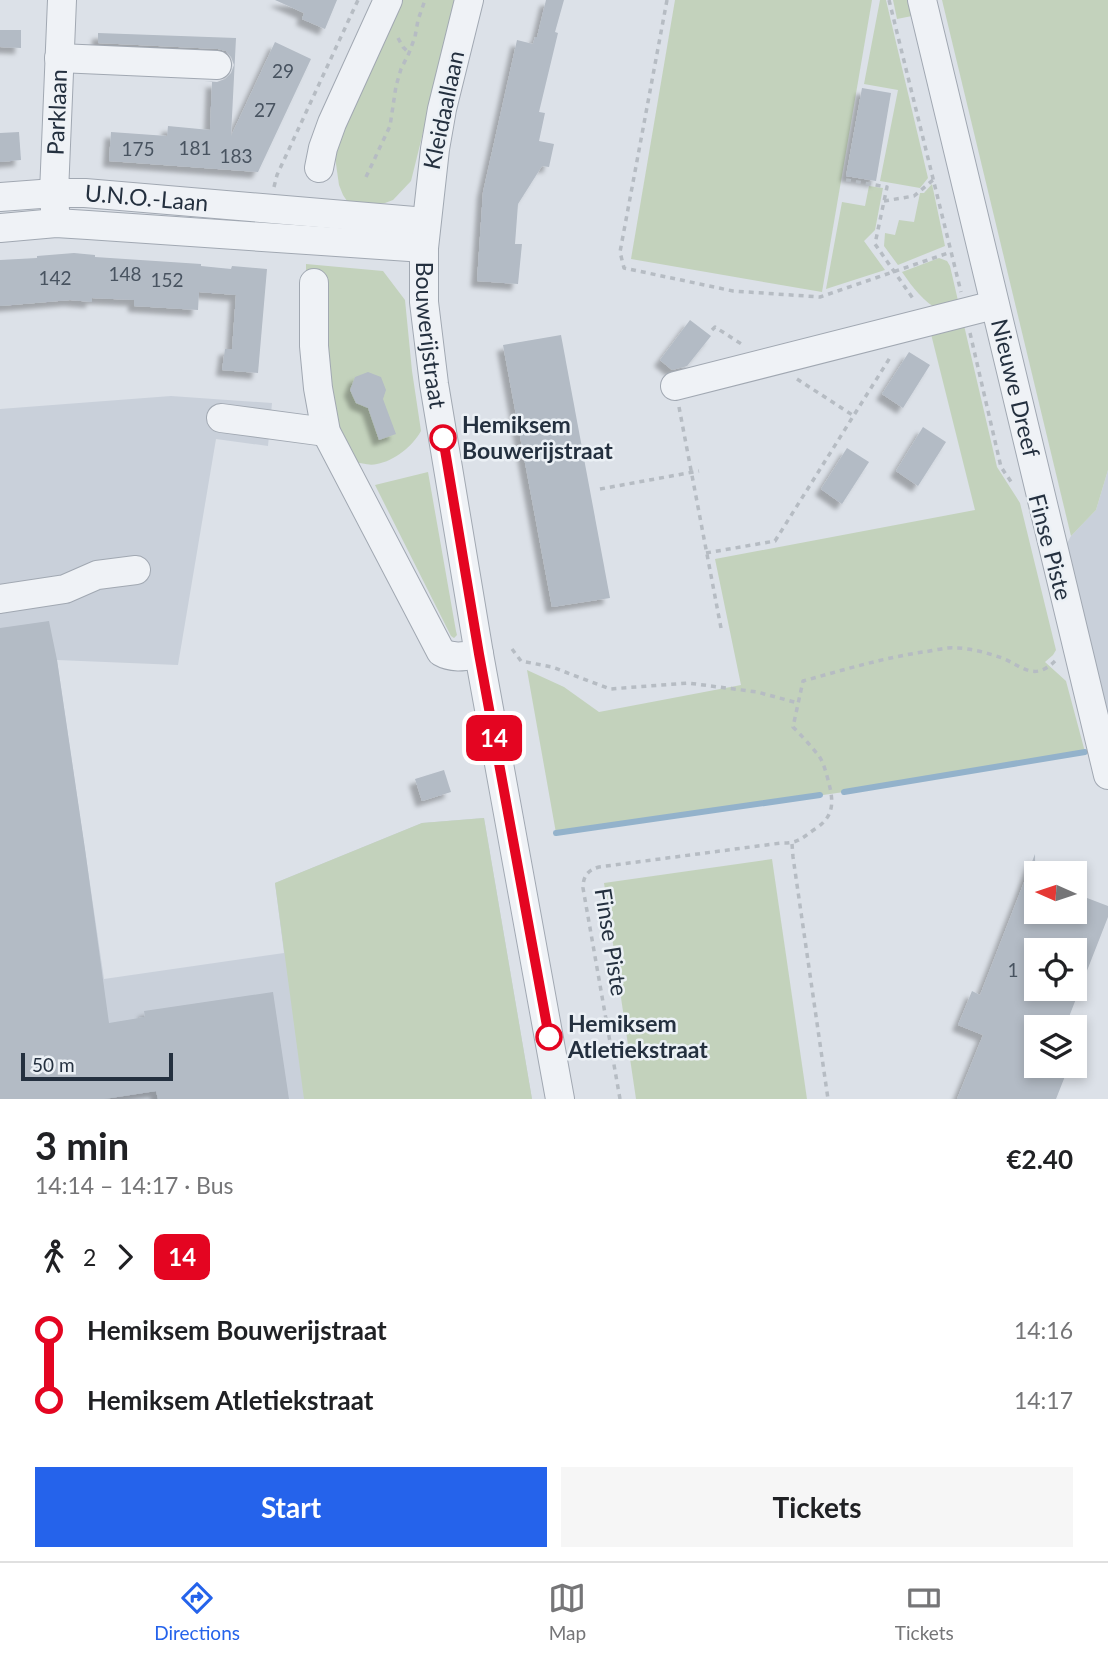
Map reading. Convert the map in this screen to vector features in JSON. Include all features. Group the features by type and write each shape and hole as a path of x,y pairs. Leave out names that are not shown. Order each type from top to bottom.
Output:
{"street":[{"name":"Parklaan","path":"56,223 54,193 62,0"},
{"path":"319,168 332,123 388,0"},
{"name":"Kleidaallaan","path":"425,235 433,159 442,109 469,0"},
{"name":"Nieuwe Dreef","path":"922,0 1108,775"},
{"path":"59,58 217,65"},
{"name":"U.N.O.-Laan","path":"0,197 85,193 281,209 425,235"},
{"path":"281,209 290,239"},
{"name":"U.N.O.-Laan","path":"0,228 56,223 290,239 425,235"},
{"name":"Bouwerijstraat","path":"425,235 425,302 434,384 479,654 561,1099"},
{"path":"314,283 314,346 326,432 441,652 447,656 460,657 479,654"},
{"path":"675,386 994,305"},
{"path":"220,418 326,432"},
{"path":"0,598 65,589 97,575 136,570"}],"path":[{"path":"281,209 277,175 358,0"},
{"path":"366,177 390,126 396,86 415,37 425,0"},
{"path":"667,0 620,252 624,268 733,291 820,297 951,252"},
{"name":"Finse Piste","path":"889,0 1001,467 1012,483"},
{"path":"706,553 775,541 919,325 894,271 875,244 887,187 846,180"},
{"path":"884,201 914,195 933,180"},
{"path":"675,386 721,628"},
{"path":"600,489 699,471"},
{"path":"512,649 521,661 552,667 610,689 688,683 757,692 798,704 803,681 901,656 954,648 988,654 1025,670 1037,671 1047,668 1058,656"},
{"name":"Finse Piste","path":"620,1099 583,888 586,873 599,867 781,843 792,844 823,825 827,820 833,795 819,757 793,727 798,704"},
{"path":"792,844 828,1099"}],"shaded area":[{"path":"171,396 272,403 268,446 216,439 178,665 57,660 104,979 284,953 275,883 422,823 484,818 532,1099 0,1099 0,409"},
{"path":"1108,470 1108,746 1058,560 1071,536 1096,510"}],"green space":[{"path":"397,0 456,0 411,181 393,200 385,203 347,201 339,185 334,150"},
{"path":"675,0 872,0 822,292 631,259"},
{"path":"880,0 886,0 928,178 920,188 880,181 898,90 864,84"},
{"path":"893,0 908,0 912,16 897,19"},
{"path":"942,0 1108,0 1108,470 1096,510 1071,536"},
{"path":"932,184 945,246 898,265 884,246 885,233 895,235 899,220 914,222 920,193 924,193"},
{"path":"869,186 883,188 875,230 864,241 885,270 826,289 842,202 865,206"},
{"path":"939,258 947,261 950,266 959,305 940,311 919,294 902,272"},
{"path":"306,264 383,271 405,300 421,431 408,447 390,460 374,465 354,462 340,437"},
{"path":"963,321 997,467 1020,503 1056,650 1045,662 1066,681 1085,752 844,792 556,833 527,670 564,687 599,712 741,685 715,559 975,510 930,330"},
{"path":"428,472 457,635 454,638 375,485"},
{"path":"484,818 532,1099 304,1099 275,883 422,823"},
{"path":"772,859 807,1099 636,1099 604,883"}],"building":[{"path":"275,0 337,0 325,29 302,19 304,13"},
{"path":"546,0 564,0 539,112 545,113 539,141 554,144 549,167 542,166 518,204 515,244 522,244 518,284 477,281 483,192 517,40 533,44"},
{"path":"0,30 21,30 21,48 0,47"},
{"path":"98,33 236,38 231,136 275,42 311,59 258,172 109,161 111,132 167,136 168,126 210,130 212,82 204,81 217,82 225,79 234,65 226,51 218,49 98,43"},
{"path":"862,88 891,93 876,181 846,176"},
{"path":"19,132 21,160 0,162 0,133"},
{"path":"74,253 231,269 232,266 267,269 258,373 222,370 225,349 232,349 236,295 199,292 198,310 134,306 134,300 92,298 92,302 70,300 0,306 0,260"},
{"path":"690,320 711,336 687,366 672,370 660,360"},
{"path":"561,335 610,598 552,607 503,345"},
{"path":"909,352 930,365 903,408 882,394"},
{"path":"368,372 381,377 386,390 383,399 396,434 379,440 368,408 356,403 350,390 355,377"},
{"path":"923,427 946,442 918,486 896,471"},
{"path":"847,448 869,462 842,504 821,489"},
{"path":"49,621 57,660 109,1023 145,1017 144,1011 273,992 289,1099 158,1099 156,1091 104,1099 0,1099 0,628"},
{"path":"444,770 451,792 422,801 415,779"},
{"path":"1024,882 1024,924 1087,924 1087,898 1108,906 1108,917 1087,971 1087,938 1024,938 1024,1001 1075,1001 1070,1015 1024,1015 1024,1078 1064,1078 1056,1099 957,1099 983,1035 958,1025 972,991 980,995"}],"waterway":[{"path":"844,792 1085,752"},
{"path":"556,833 820,795"}],"bus line":[{"name":"14","path":"443,438 479,654 549,1037"}],"place":[{"name":"Hemiksem Bouwerijstraat","path":"443,438"},
{"name":"Hemiksem Atletiekstraat","path":"549,1037"}]}
